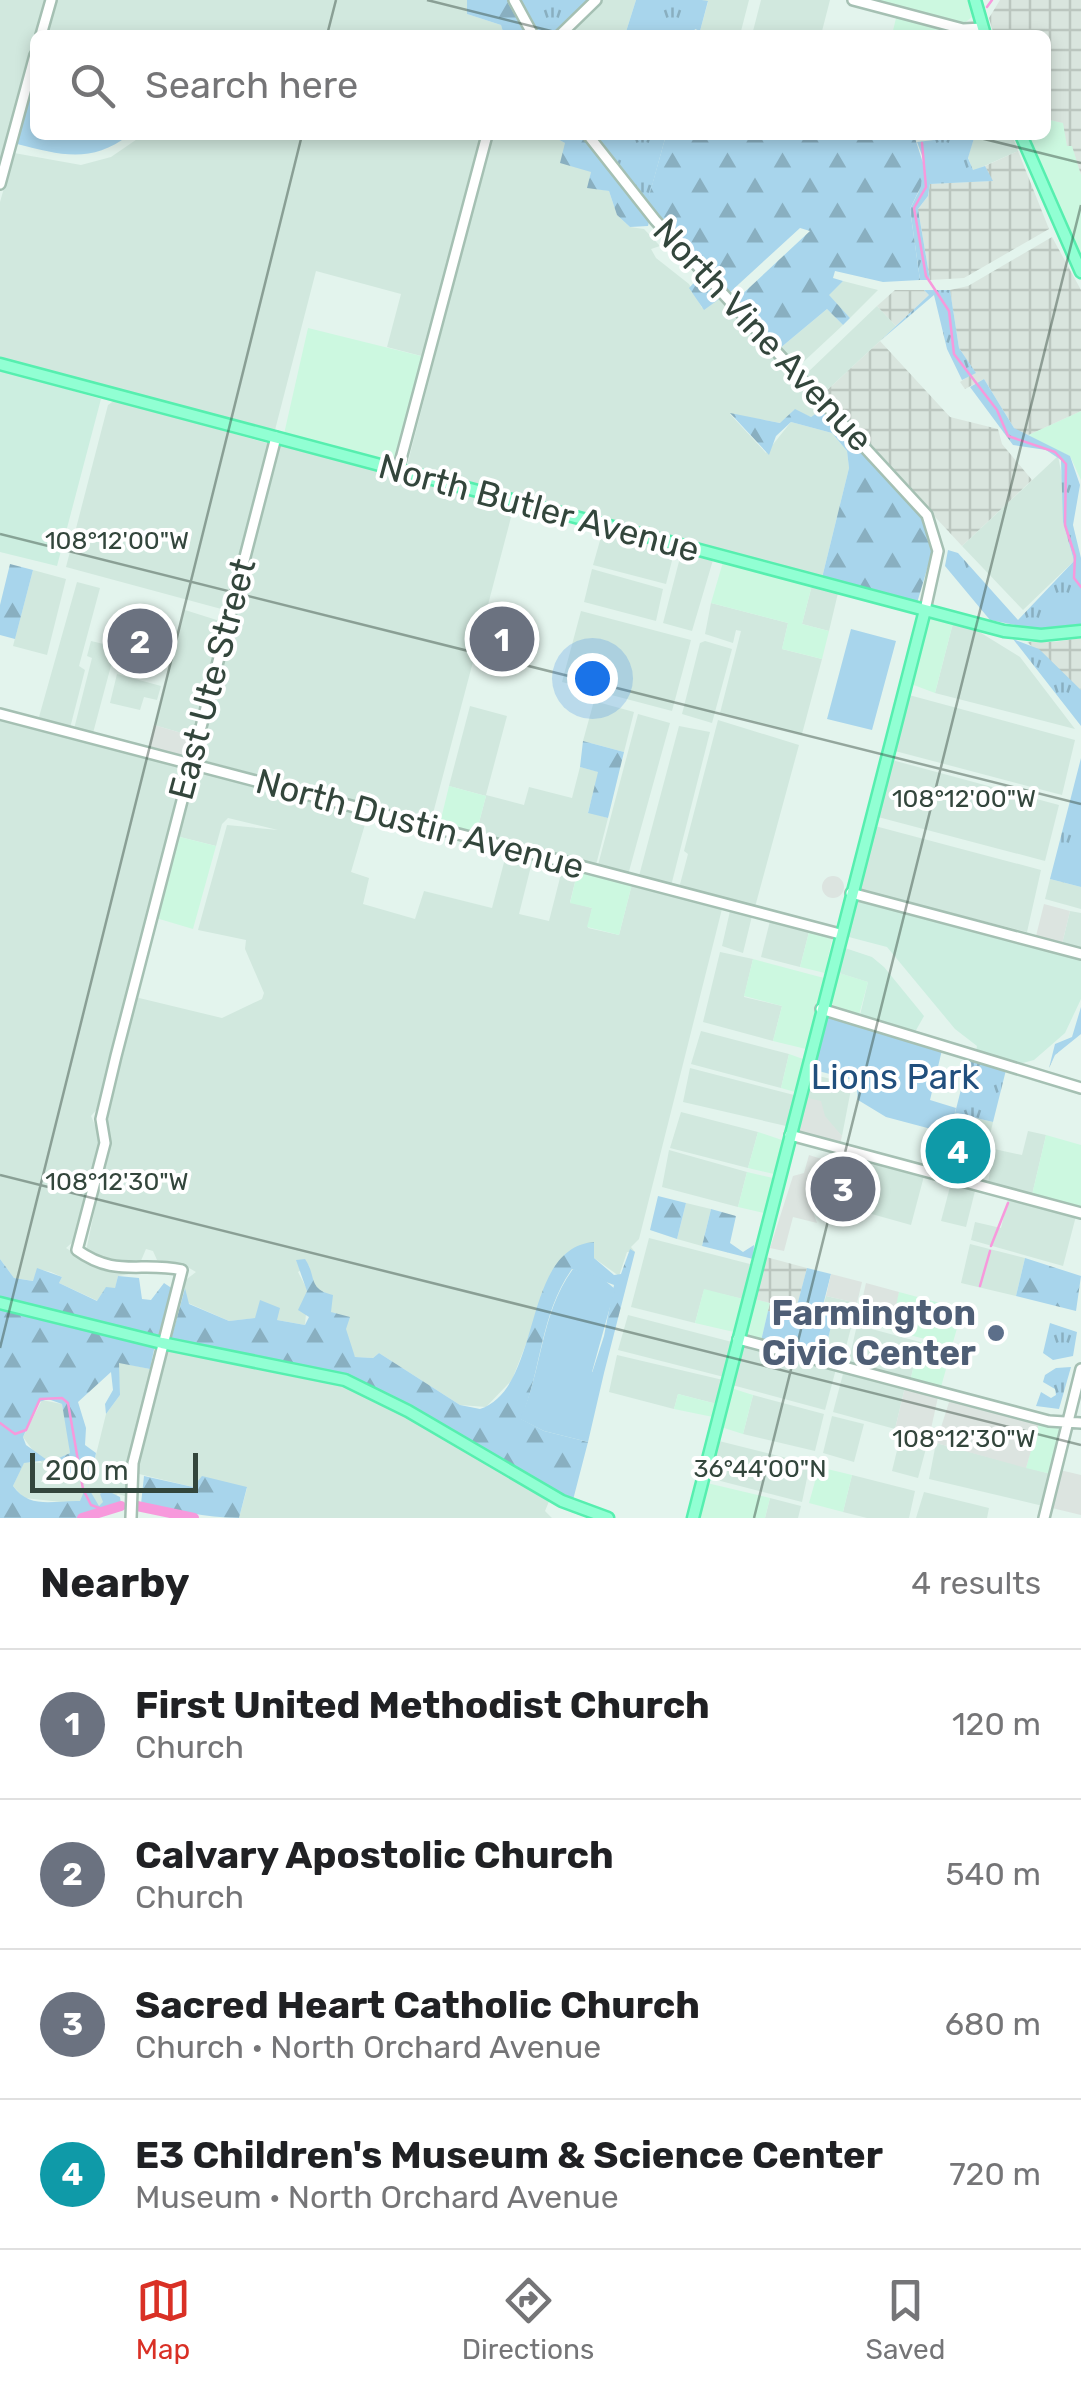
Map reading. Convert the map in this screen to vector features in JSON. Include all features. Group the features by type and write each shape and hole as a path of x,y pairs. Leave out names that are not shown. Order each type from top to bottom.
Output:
{"main road":[{"path":"975,0 984,30"},
{"path":"1023,140 1081,272"},
{"name":"North Butler Avenue","path":"0,364 1020,634 1081,630"},
{"path":"880,599 912,614 920,628"},
{"path":"693,1518 924,610"},
{"path":"0,1303 162,1344 355,1384 462,1441 562,1502 608,1518"}],"street":[{"path":"42,30 50,0"},
{"path":"514,0 529,30"},
{"path":"565,30 596,0"},
{"path":"853,0 970,30"},
{"path":"0,184 30,73"},
{"path":"398,470 486,140"},
{"name":"North Vine Avenue","path":"592,140 655,220 919,504 936,535 937,558 924,610"},
{"name":"East Ute Street","path":"162,1344 182,1270 154,1264 116,1269 77,1250 104,1143 101,1119 276,438"},
{"name":"North Dustin Avenue","path":"0,714 840,934"},
{"path":"851,893 1081,954"},
{"path":"822,1008 1081,1088"},
{"path":"790,1135 1081,1213"},
{"path":"738,1339 1081,1424"},
{"path":"131,1518 131,1472 162,1344"},
{"path":"1044,1518 1081,1369"}],"shaded area":[{"path":"0,0 46,0 38,30 30,30 30,58 0,167"},
{"path":"56,0 467,0 467,14 501,25 502,30 48,30"},
{"path":"602,0 636,0 627,30 573,30"},
{"path":"702,0 749,0 741,30 700,30 708,2"},
{"path":"761,0 830,0 822,30 753,30"},
{"path":"870,0 968,0 972,17 963,24"},
{"path":"1000,0 1081,0 1081,175 1072,146 1067,146 1063,123 1051,120 1051,30 993,30 989,18"},
{"path":"896,18 949,30 893,30"},
{"path":"1051,120 1064,123 1067,145 1072,145 1081,175 1081,255 1031,140 1051,140"},
{"path":"136,140 483,140 425,357 387,347 401,294 316,271 275,430 0,360 0,202 14,153 81,165 111,157"},
{"path":"491,140 559,140 591,172 588,187 609,191 617,215 630,227 644,229 660,246 651,249 656,258 689,284 702,308 722,297 824,408 811,417 794,410 781,423 730,414 766,453 791,422 832,433 847,451 849,468 822,578 407,466"},
{"path":"973,140 1014,140 1018,151 973,171 968,157"},
{"path":"1018,151 1049,229 964,278 930,280 918,209 928,196 930,184 992,181 985,166"},
{"path":"1052,237 1081,290 1081,411 1024,437 1014,428 984,379 965,389 960,382 975,372 959,348 950,290 968,286"},
{"path":"843,281 878,290 850,318 828,295"},
{"path":"895,290 924,290 929,295 896,326 877,306"},
{"path":"877,306 896,326 822,395 806,374"},
{"path":"827,309 843,325 799,366 794,365 779,349"},
{"path":"308,328 425,357 394,463 284,434"},
{"path":"880,341 950,417 998,429 1002,444 1032,480 962,546 822,395"},
{"path":"0,370 101,399 57,566 0,552"},
{"path":"115,400 270,444 225,610 66,567 108,405"},
{"path":"1081,411 1081,480 1070,456 1024,437"},
{"path":"287,445 388,472 398,481 406,477 514,506 431,821 195,758 278,446"},
{"path":"1058,456 1065,491 1063,522 1074,561 1023,610 962,546"},
{"path":"603,530 675,549 666,584 593,565"},
{"path":"682,550 713,560 692,631 663,623"},
{"path":"723,562 812,585 802,624 829,631 822,659 782,649 788,623 711,603"},
{"path":"592,569 663,589 656,621 584,602"},
{"path":"33,570 66,579 47,655 13,646"},
{"path":"77,582 100,588 79,666 85,670 70,728 39,717"},
{"path":"812,585 838,593 829,631 802,624"},
{"path":"711,603 788,623 782,649 822,659 802,734 720,713 741,631 736,630 733,643 705,634"},
{"path":"185,610 223,622 192,736 154,725"},
{"path":"581,611 691,640 672,711 562,682"},
{"path":"928,620 953,623 935,693 911,684"},
{"path":"953,623 973,628 1020,657 1075,729 935,693"},
{"path":"1081,638 1081,690 1027,642 1054,642"},
{"path":"91,641 116,647 93,733 74,729 92,658 87,656"},
{"path":"700,643 732,649 712,723 682,714"},
{"path":"117,674 161,686 157,700 144,697 140,710 110,703"},
{"path":"909,695 1075,740 1062,795 895,751"},
{"path":"594,701 634,712 624,752 583,741"},
{"path":"470,706 507,716 486,795 524,805 529,787 572,798 580,767 599,772 588,812 608,818 596,865 476,834 486,796 449,786"},
{"path":"638,714 670,723 628,875 598,865"},
{"path":"0,719 182,765 186,770 101,1105 91,1116 101,1139 77,1238 66,1248 99,1269 136,1273 118,1276 115,1289 98,1301 59,1283 62,1277 51,1272 38,1269 34,1281 14,1278 0,1259"},
{"path":"718,720 799,745 755,907 679,888 688,854 684,851"},
{"path":"154,725 192,736 187,756 148,747"},
{"path":"679,726 710,732 671,886 639,876"},
{"path":"892,760 1059,805 1045,861 878,817"},
{"path":"194,769 368,814 351,872 369,878 363,904 415,919 424,891 492,908 507,851 533,858 519,914 549,921 563,866 578,870 570,902 592,908 588,928 619,935 632,884 722,909 639,1239 631,1247 635,1252 627,1252 619,1276 594,1258 594,1242 557,1264 512,1380 486,1407 460,1405 379,1353 373,1358 355,1357 331,1312 329,1300 311,1283 309,1265 298,1272 308,1291 305,1325 277,1320 261,1301 256,1318 229,1321 188,1303 183,1282 196,1272 184,1265 157,1260 153,1251 146,1249 140,1263 133,1265 102,1261 86,1251 109,1142 106,1116 135,997 222,1018 262,999 264,993 245,949 246,940 198,930 227,825 278,830 228,818 222,824 216,846 176,836"},
{"path":"449,786 486,796 476,834 440,823"},
{"path":"875,826 1041,870 1027,932 860,890"},
{"path":"176,836 216,846 193,929 156,918"},
{"path":"578,870 632,884 619,935 587,927 592,908 570,903"},
{"path":"833,876 841,879 841,895 833,898 825,895 822,887 825,879"},
{"path":"1050,879 1081,887 1081,909 1045,899"},
{"path":"855,900 1081,958 1081,999 1065,1033 1034,1060 1019,1064 976,1051 977,1046 955,1029 887,947 845,936"},
{"path":"1044,904 1070,911 1062,944 1036,936"},
{"path":"730,911 752,916 743,953 722,946"},
{"path":"1070,911 1081,913 1081,949 1062,944"},
{"path":"770,921 809,932 800,967 761,957"},
{"path":"809,932 832,939 825,973 800,967"},
{"path":"842,947 872,957 884,967 924,1016 915,1032 860,1015 868,982 836,972"},
{"path":"720,952 753,959 744,997 782,1006 773,1041 703,1022"},
{"path":"753,959 824,978 806,1049 773,1041 782,1006 744,996"},
{"path":"836,972 868,982 859,1015 828,1003"},
{"path":"701,1031 789,1054 781,1088 691,1064"},
{"path":"789,1054 803,1059 795,1092 781,1088"},
{"path":"690,1068 794,1095 786,1126 683,1102"},
{"path":"810,1074 852,1084 842,1136 804,1097"},
{"path":"804,1097 821,1101 825,1116 842,1136 840,1144 798,1133"},
{"path":"681,1112 758,1132 748,1168 670,1148"},
{"path":"955,1113 993,1122 988,1143 950,1134"},
{"path":"1028,1131 1046,1135 1032,1195 988,1183 994,1149 1022,1155"},
{"path":"758,1132 782,1140 774,1174 748,1168"},
{"path":"1046,1135 1081,1145 1081,1208 1032,1195"},
{"path":"669,1150 747,1172 738,1207 662,1187"},
{"path":"809,1155 825,1160 824,1166 844,1171 843,1176 822,1171 812,1209 817,1223 793,1217 784,1251 770,1248 793,1176 804,1173"},
{"path":"874,1163 924,1176 911,1225 861,1211"},
{"path":"747,1172 773,1178 764,1213 738,1207"},
{"path":"951,1183 975,1191 966,1227 941,1221"},
{"path":"1008,1199 1076,1216 1063,1266 971,1240 975,1222 1001,1228"},
{"path":"686,1203 711,1209 702,1246 677,1239"},
{"path":"649,1238 750,1264 743,1299 704,1290 695,1323 631,1307"},
{"path":"970,1244 1025,1258 1016,1296 961,1283"},
{"path":"766,1257 807,1268 794,1318 768,1311 770,1303 754,1299"},
{"path":"831,1274 862,1282 857,1303 826,1296"},
{"path":"866,1283 899,1292 895,1310 876,1306 871,1325 857,1322"},
{"path":"704,1289 743,1299 734,1332 695,1323"},
{"path":"899,1292 940,1303 935,1322 957,1328 952,1346 871,1325 876,1305 894,1310"},
{"path":"826,1296 857,1303 853,1321 821,1313"},
{"path":"754,1299 770,1303 761,1341 745,1336"},
{"path":"940,1303 960,1309 957,1328 935,1322"},
{"path":"628,1315 732,1342 724,1377 618,1350"},
{"path":"833,1319 852,1324 842,1362 823,1358"},
{"path":"857,1325 920,1342 910,1381 848,1364"},
{"path":"920,1342 951,1351 941,1387 910,1381"},
{"path":"743,1345 836,1369 825,1410 732,1385"},
{"path":"168,1349 342,1383 383,1402 550,1499 545,1511 552,1518 239,1518 247,1488 193,1487 135,1473"},
{"path":"617,1355 723,1380 717,1404 678,1394 674,1409 609,1392"},
{"path":"118,1362 150,1369 125,1496 118,1494 99,1506 24,1498 13,1486 24,1462 42,1463 23,1437 42,1400 62,1404 68,1435 70,1453 50,1466 90,1479 106,1414 120,1395"},
{"path":"844,1370 905,1387 895,1429 833,1412"},
{"path":"905,1387 938,1397 929,1438 895,1429"},
{"path":"731,1388 753,1395 743,1434 721,1427"},
{"path":"678,1394 717,1404 713,1417 674,1409"},
{"path":"753,1395 824,1414 815,1451 743,1434"},
{"path":"950,1399 1039,1423 1026,1468 936,1443"},
{"path":"832,1416 864,1424 854,1462 823,1453"},
{"path":"1038,1423 1061,1429 1051,1474 1026,1468"},
{"path":"901,1434 928,1441 918,1478 892,1471"},
{"path":"719,1441 810,1464 802,1502 709,1478"},
{"path":"936,1443 1051,1474 1043,1506 929,1479"},
{"path":"819,1467 852,1475 843,1512 809,1503"},
{"path":"1060,1470 1081,1475 1081,1515 1052,1508"},
{"path":"852,1475 915,1491 909,1518 867,1518 843,1512"},
{"path":"707,1483 770,1498 765,1518 699,1518"},
{"path":"924,1492 989,1508 987,1518 916,1518"},
{"path":"770,1498 801,1506 798,1518 765,1518"}],"green space":[{"path":"467,0 510,0 525,30 502,30 501,25 467,14"},
{"path":"518,0 589,0 556,30 534,30"},
{"path":"636,0 708,1 700,30 627,30"},
{"path":"30,96 30,140 121,140 102,150 75,154 17,144"},
{"path":"559,140 588,140 650,218 648,226 630,227 617,215 609,191 587,188 591,172 560,163 565,143"},
{"path":"596,140 665,140 649,197 644,201"},
{"path":"665,140 916,140 923,163 921,186 910,209 920,280 883,282 835,271 833,278 843,281 829,295 850,318 843,325 827,309 779,349 736,300 810,231 800,228 728,294 644,201 649,196"},
{"path":"973,140 968,158 973,170 985,166 993,181 930,184 928,196 918,209 930,280 920,280 910,209 919,191 923,158 917,142"},
{"path":"702,274 722,297 704,310 689,288"},
{"path":"924,290 950,290 959,348 976,373 962,380 947,349 934,295 880,341 929,295"},
{"path":"984,379 1014,428 1070,456 1080,485 1073,525 1081,558 1081,624 1035,629 990,620 945,566 948,550 958,553 1018,620 1074,561 1063,522 1061,460 1046,450 1013,445 970,387"},
{"path":"824,408 926,523 933,549 917,603 822,578 849,468 847,451 832,433 791,422 776,436 769,455 730,413 780,423 795,409 811,417"},
{"path":"10,564 33,570 15,639 0,635 0,605"},
{"path":"851,629 896,641 872,730 827,719"},
{"path":"1013,639 1039,649 1081,690 1081,726"},
{"path":"583,741 624,752 608,818 588,813 598,772 580,767"},
{"path":"1081,758 1081,887 1050,879"},
{"path":"1081,1007 1081,1034 1055,1055 1049,1068 1055,1044 1072,1037"},
{"name":"Lions Park","path":"827,1016 942,1050 930,1100 956,1108 950,1134 886,1117 858,1100 856,1081 811,1069"},
{"path":"969,1058 1006,1070 993,1122 955,1113"},
{"path":"658,1196 686,1203 677,1239 650,1230"},
{"path":"711,1209 736,1216 730,1243 743,1252 754,1245 753,1259 702,1246"},
{"path":"594,1242 594,1258 614,1275 621,1274 630,1249 635,1252 604,1373 592,1373 614,1285 572,1269 553,1304 521,1419 544,1431 588,1442 573,1500 560,1497 489,1452 358,1382 171,1340 185,1288 189,1304 229,1321 255,1318 260,1300 280,1308 277,1320 305,1325 309,1317 298,1310 307,1291 296,1260 305,1259 319,1289 333,1295 331,1312 350,1317 346,1329 355,1357 373,1358 379,1353 460,1405 480,1409 500,1396 514,1374 554,1268 570,1250"},
{"path":"1025,1258 1081,1276 1076,1311 1016,1296"},
{"path":"0,1259 14,1278 33,1281 37,1268 62,1277 59,1283 97,1301 106,1287 115,1288 118,1276 139,1278 142,1299 151,1300 164,1283 173,1289 162,1338 0,1300"},
{"path":"807,1268 831,1274 821,1313 853,1321 833,1319 823,1358 761,1341 768,1311 794,1317"},
{"path":"573,1269 603,1279 615,1289 592,1372 604,1373 588,1442 544,1431 520,1419 554,1304"},
{"path":"0,1306 155,1345 150,1369 119,1363 120,1395 106,1414 105,1404 113,1390 111,1372 78,1402 86,1428 85,1445 96,1453 91,1479 73,1477 48,1463 70,1453 62,1404 48,1399 39,1402 23,1437 26,1445 47,1460 24,1463 13,1486 27,1498 44,1502 80,1501 85,1489 89,1489 99,1506 103,1502 100,1494 106,1490 120,1497 121,1505 79,1518 0,1518"},
{"path":"1050,1323 1077,1332 1073,1356 1053,1360 1043,1353"},
{"path":"1071,1367 1059,1409 1036,1406 1041,1392 1051,1398 1056,1395 1055,1389 1043,1382 1045,1375 1056,1368"},
{"path":"144,1476 193,1487 202,1476 247,1487 239,1518 141,1504"}],"waterway":[{"path":"987,7 992,0"},
{"path":"922,143 926,187 914,208 926,276 949,311 954,354 997,410 1008,436 1055,452 1066,464 1065,525 1075,556 1074,578 1081,587"},
{"path":"991,1246 1008,1203"},
{"path":"980,1286 990,1251"},
{"path":"0,1423 15,1434 26,1430 40,1399 62,1398 68,1403 83,1489 91,1505 102,1509"},
{"path":"82,1518 121,1506"},
{"path":"137,1506 194,1518"}],"place":[{"name":"First United Methodist Church","path":"502,639"},
{"name":"Calvary Apostolic Church","path":"140,641"},
{"name":"E3 Children's Museum & Science Center","path":"958,1151"},
{"name":"Sacred Heart Catholic Church","path":"843,1189"},
{"name":"Farmington Civic Center","path":"996,1333"}]}
